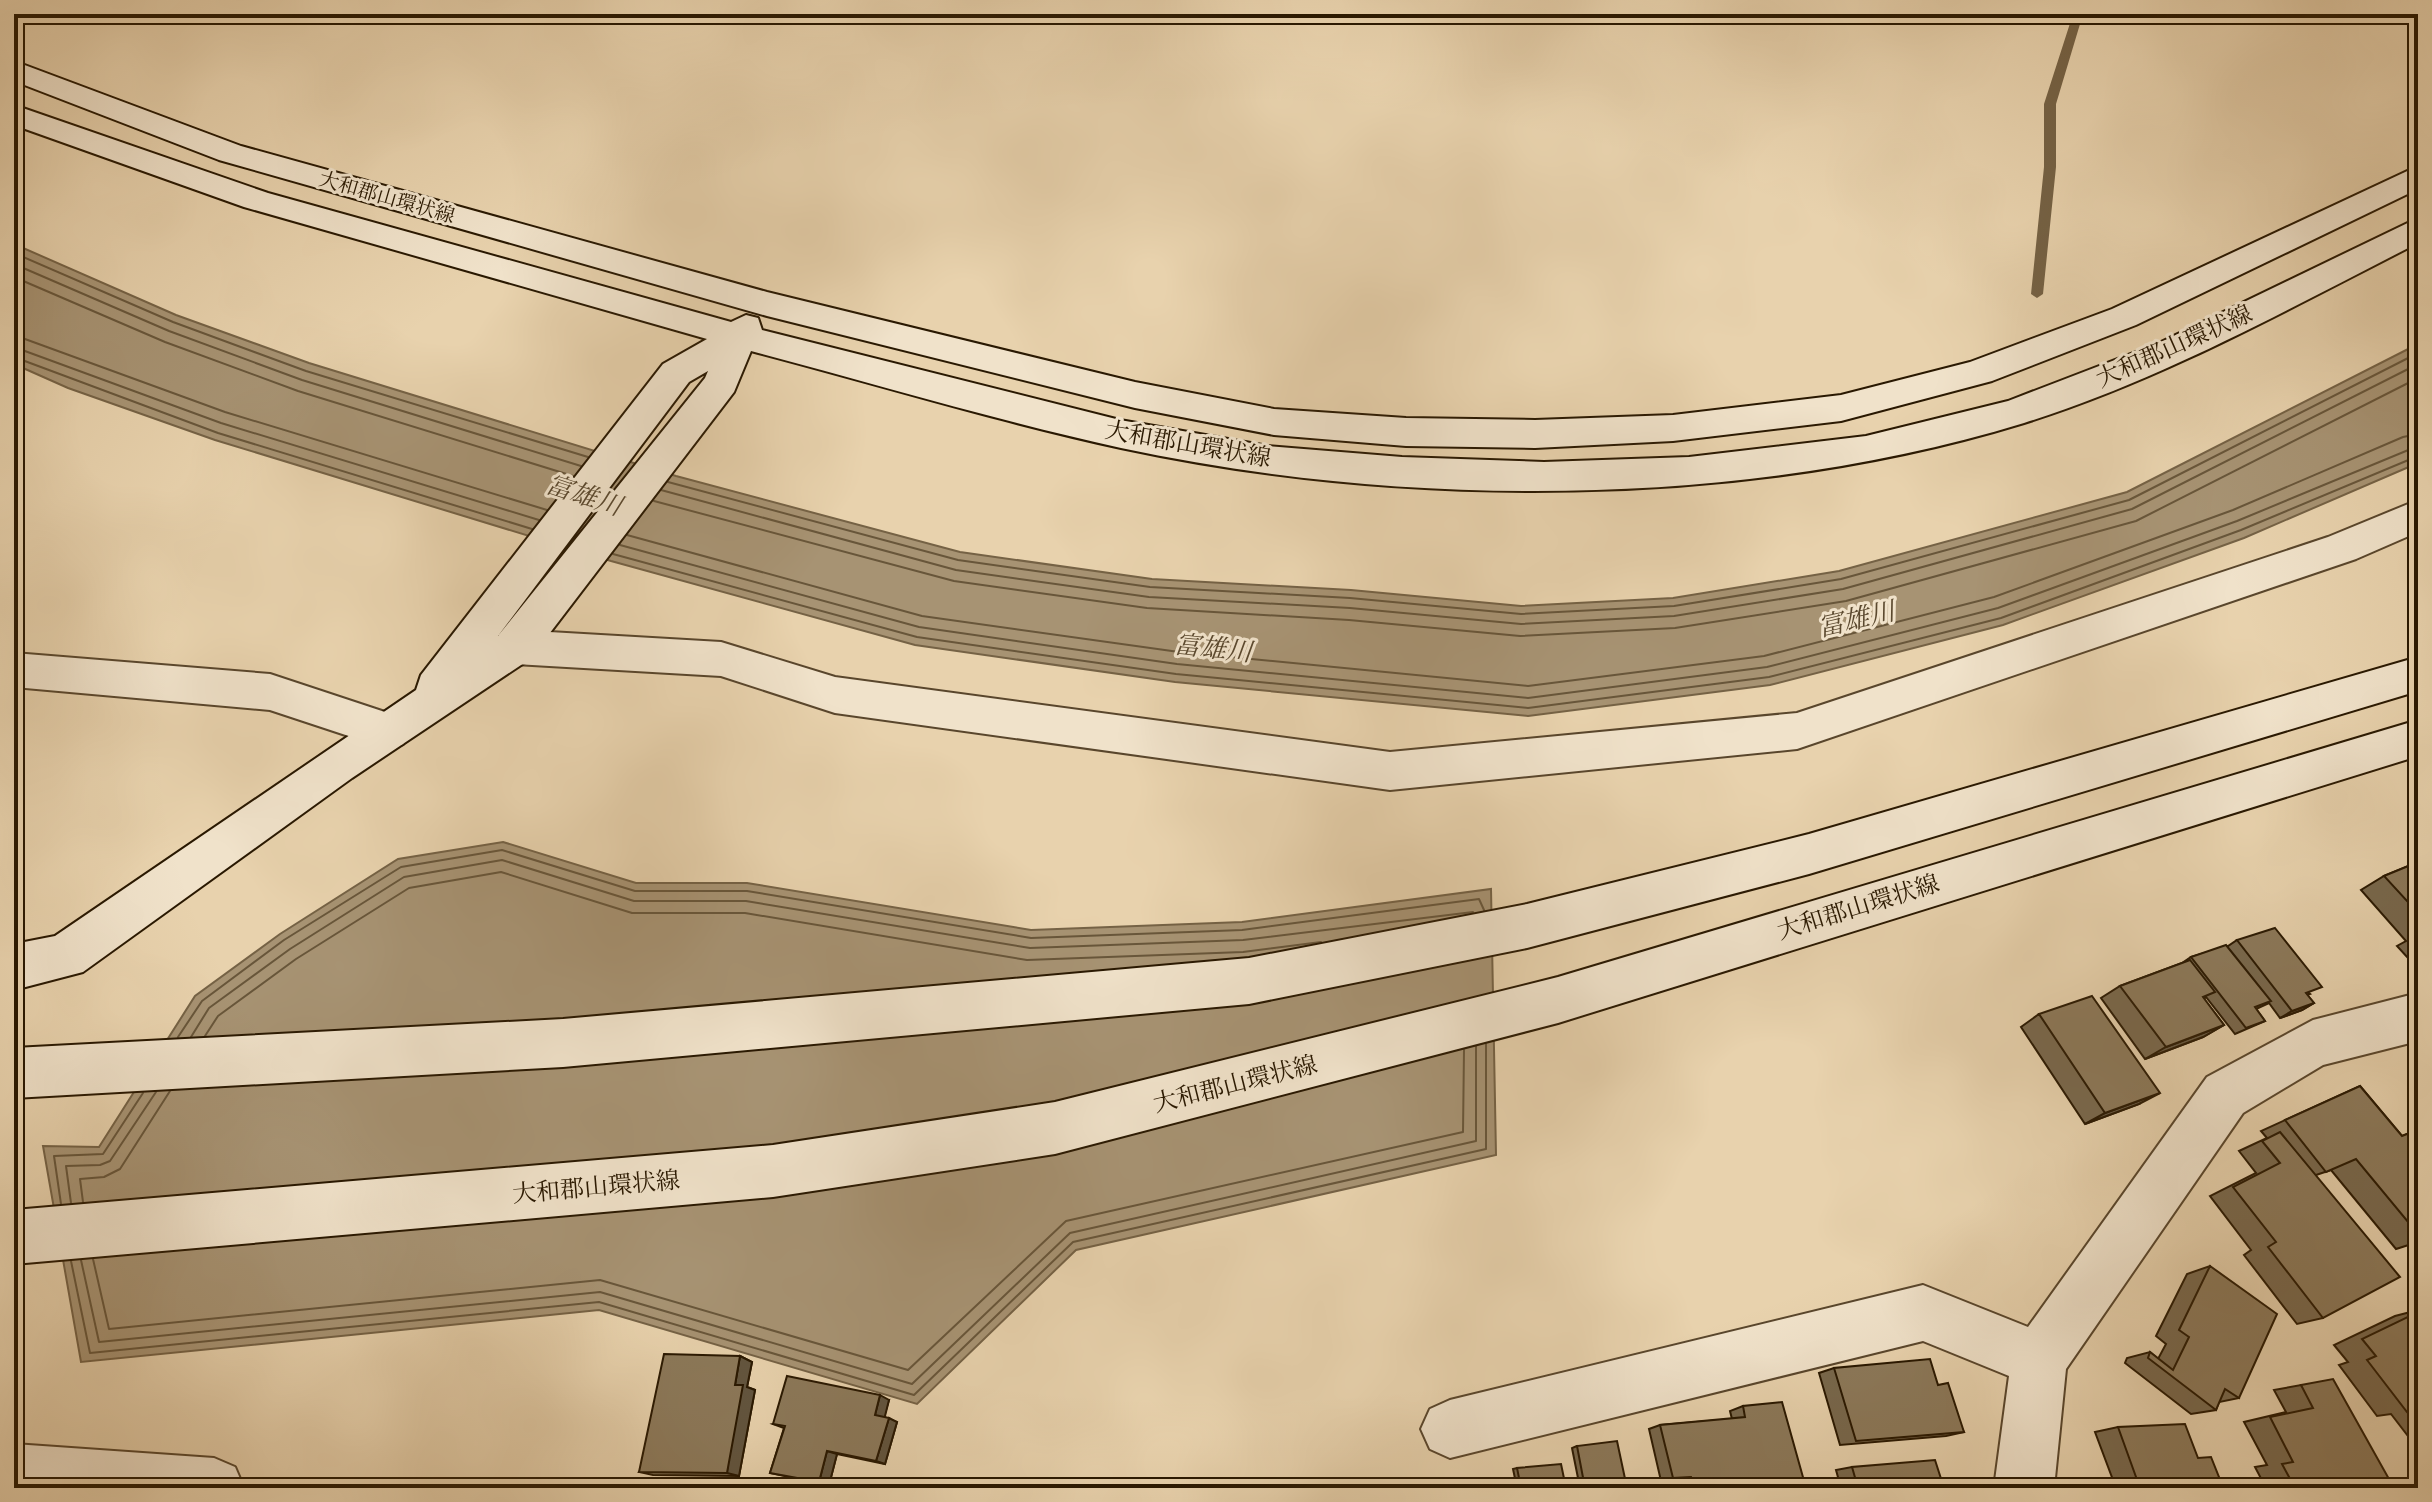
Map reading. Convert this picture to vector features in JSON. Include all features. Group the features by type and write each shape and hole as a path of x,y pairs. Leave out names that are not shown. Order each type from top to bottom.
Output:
{"main road":[{"name":"大和郡山環状線","path":"14,70 230,153 767,304 1135,395 1274,422 1449,433 1535,434 1673,428 1841,408 1979,372 2124,317 2418,176"},
{"name":"大和郡山環状線","path":"14,114 256,200 739,336 1120,434 1268,460 1402,471 1544,476 1689,471 1866,450 2016,412 2172,352 2418,229"},
{"path":"500,634 676,373 739,336 767,304"},
{"path":"14,967 66,956 404,720 500,634 721,383 739,336"},
{"path":"500,634 721,659 835,695 1390,771 1797,731 2342,548 2418,515"},
{"path":"14,670 270,692 404,720"},
{"path":"14,1073 563,1043 1249,981 1527,926 1809,854 2418,674"},
{"name":"大和郡山環状線","path":"14,1237 773,1171 1055,1128 1558,1000 2418,738"},
{"path":"2024,1488 2039,1360 2225,1095 2313,1044 2418,1017"},
{"path":"1450,1429 1923,1313 2039,1360"},
{"path":"14,1473 214,1488"}],"water":[{"name":"富雄川","path":"14,244 176,315 309,363 676,476 960,552 1152,579 1351,590 1521,606 1673,598 1839,571 2127,492 2418,344 2418,463 2244,538 2003,625 1770,685 1528,716 1175,682 915,645 611,561 215,440 68,388 14,364"},
{"path":"503,842 636,883 747,883 1031,930 1242,922 1491,889 1496,1155 1076,1250 917,1404 599,1310 81,1362 43,1146 99,1147 195,996 280,934 398,859"}],"building":[{"path":"2418,862 2418,913 2384,876"},
{"path":"2275,928 2322,987 2306,993 2314,1003 2292,1011 2237,940"},
{"path":"2226,945 2271,1001 2255,1007 2265,1021 2246,1028 2191,957"},
{"path":"2190,960 2215,992 2203,997 2224,1025 2166,1047 2120,986"},
{"path":"2092,996 2160,1093 2105,1113 2039,1014"},
{"path":"2360,1086 2402,1136 2418,1131 2418,1234 2356,1159 2326,1172 2285,1120"},
{"path":"2280,1132 2400,1277 2323,1318 2268,1247 2276,1242 2233,1187 2280,1163 2262,1141"},
{"path":"2210,1266 2277,1314 2239,1398 2225,1389 2216,1410 2148,1358 2150,1352 2173,1370 2189,1337 2179,1330"},
{"path":"2418,1312 2418,1407 2407,1412 2367,1360 2376,1356 2362,1339"},
{"path":"664,1354 740,1356 735,1385 743,1385 727,1473 639,1472"},
{"path":"1930,1359 1938,1385 1948,1383 1964,1432 1856,1441 1834,1368"},
{"path":"787,1376 880,1395 875,1415 889,1418 876,1461 827,1451 819,1482 770,1473 785,1426 773,1424"},
{"path":"2333,1379 2394,1488 2295,1488 2282,1464 2293,1462 2270,1417 2313,1408 2301,1385"},
{"path":"1782,1402 1806,1488 1694,1488 1691,1477 1673,1478 1660,1425 1745,1417 1743,1406"},
{"path":"2185,1424 2198,1458 2211,1457 2223,1487 2230,1488 2140,1488 2118,1427"},
{"path":"1617,1441 1627,1488 1585,1488 1577,1446"},
{"path":"1935,1460 1944,1488 1858,1488 1852,1467"},
{"path":"1561,1464 1566,1488 1521,1488 1517,1468"}],"waterway":[{"path":"2037,294 2050,167 2050,104 2078,14"}]}
